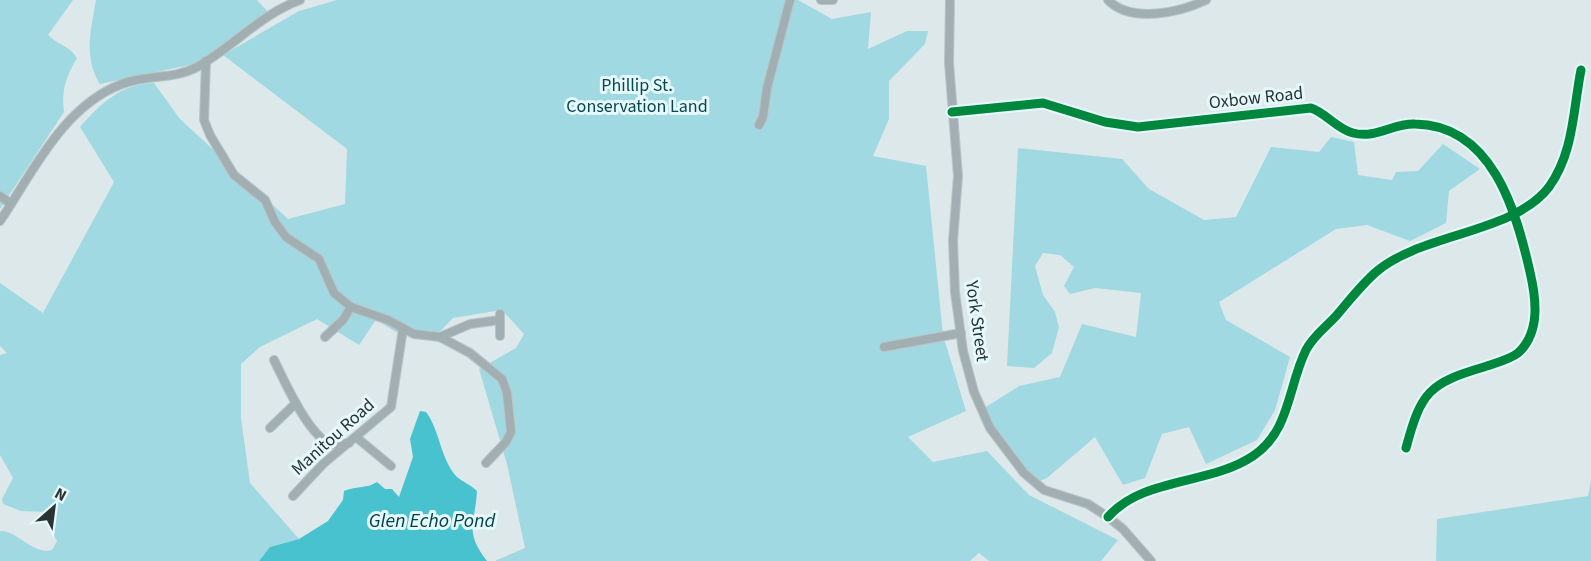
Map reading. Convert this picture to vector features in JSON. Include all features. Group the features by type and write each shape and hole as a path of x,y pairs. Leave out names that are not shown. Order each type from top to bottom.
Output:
{"street":[{"path":"0,221 60,131 99,97 126,82 178,75 206,62 275,11 300,0"},
{"path":"759,125 763,117 767,88 790,0"},
{"path":"821,0 833,0"},
{"name":"York Street","path":"950,0 949,63 958,176 954,260 961,333 968,371 979,405 990,428 1013,461 1044,490 1088,504 1108,517 1123,529 1150,561"},
{"path":"1108,0 1126,10 1165,13 1206,0"},
{"path":"206,62 204,120 210,135 234,174 265,200 278,228 286,237 319,259 327,283 334,293 351,307 388,320 414,334 440,337 492,369 505,385 511,432 506,442 486,463"},
{"path":"1108,517 1125,500 1232,466 1253,456 1269,442 1279,426 1307,347 1376,272 1393,259 1515,212 1548,188 1561,165 1572,135 1581,70"},
{"name":"Oxbow Road","path":"952,112 1043,104 1105,122 1138,127 1311,108 1321,112 1351,133 1369,136 1412,123 1433,125 1469,142 1487,160 1503,185 1515,212 1536,301 1534,320 1518,353 1501,362 1449,377 1434,386 1414,418 1406,448"},
{"path":"0,195 11,204"},
{"path":"325,337 343,320 351,307"},
{"path":"440,337 470,324 500,317 500,336"},
{"name":"Manitou Road","path":"293,496 323,464 391,407 403,329"},
{"path":"884,347 961,333"},
{"path":"274,360 301,415 325,441 333,444 353,440 390,466"},
{"path":"270,428 296,404"}],"green space":[{"path":"0,0 73,0 48,35 77,58 65,84 64,112 0,209"},
{"path":"96,0 257,0 269,13 194,64 100,84 90,53"},
{"name":"Phillip St. Conservation Land","path":"337,0 798,0 832,19 871,12 868,49 907,31 928,31 925,44 889,81 889,119 873,156 926,166 943,335 966,411 908,437 933,462 987,451 1029,495 1118,540 1101,561 989,561 979,553 970,561 495,561 525,548 507,464 479,369 516,348 524,334 502,310 453,318 432,340 398,333 376,320 359,345 317,319 260,347 241,364 241,418 250,483 299,539 270,547 259,561 0,561 0,531 7,532 45,551 52,550 57,541 50,528 47,512 21,511 3,504 2,499 13,478 0,455 0,355 7,353 0,346 0,283 43,313 114,182 80,127 112,96 132,87 154,83 180,119 288,219 345,204 347,149 223,55 299,11"},
{"path":"1331,137 1354,142 1358,175 1392,180 1396,172 1418,171 1443,144 1480,169 1449,191 1446,223 1410,241 1367,225 1336,229 1219,302 1226,320 1290,357 1275,410 1257,440 1206,464 1189,427 1162,434 1145,478 1123,485 1095,437 1047,478 1035,483 981,410 1019,386 1060,377 1082,324 1136,337 1141,293 1095,288 1070,294 1064,286 1074,267 1060,255 1043,253 1035,266 1043,295 1055,312 1059,327 1052,353 1034,368 1007,366 1018,148 1122,159 1149,189 1204,220 1236,217 1271,147 1319,152"},
{"path":"1591,481 1591,561 1436,561 1437,519 1588,496"}],"water":[{"name":"Glen Echo Pond","path":"420,411 426,412 431,419 451,470 477,491 473,535 487,561 259,561 270,547 299,539 328,521 343,500 344,491 377,482 385,489 392,489 399,497 413,457 410,439"}],"cycle path":[{"path":"1108,517 1123,504 1139,495 1236,465 1265,446 1287,408 1300,364 1309,345 1376,272 1395,259 1417,249 1513,215 1533,203 1549,187 1563,160 1568,145 1581,70"},
{"path":"952,112 1043,103 1105,122 1138,127 1311,108 1353,133 1377,133 1407,124 1415,124 1441,128 1463,139 1482,155 1508,198 1532,282 1535,304 1533,325 1525,345 1518,353 1451,379 1430,392 1417,414 1406,448"}]}
